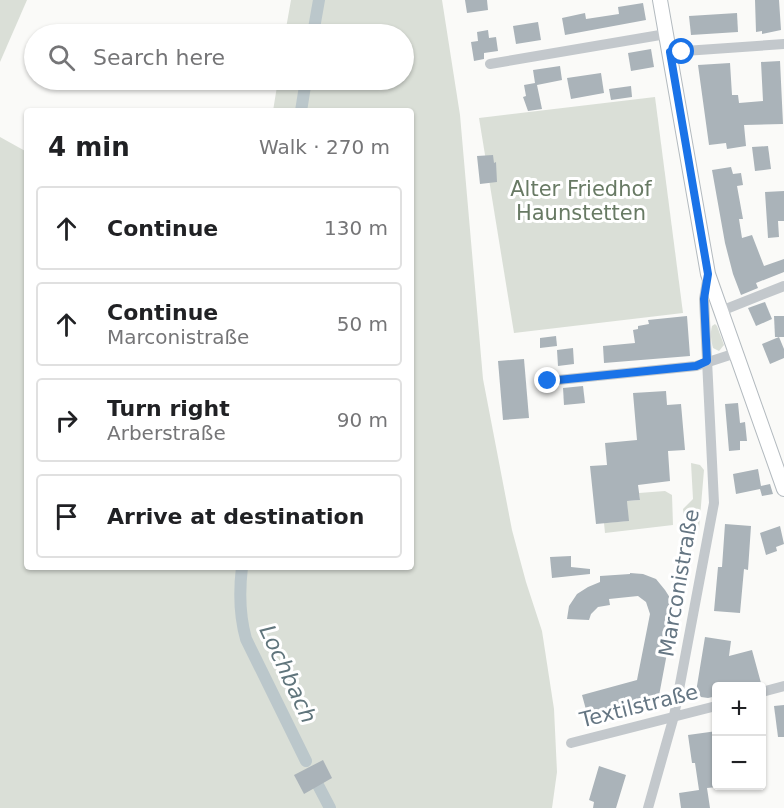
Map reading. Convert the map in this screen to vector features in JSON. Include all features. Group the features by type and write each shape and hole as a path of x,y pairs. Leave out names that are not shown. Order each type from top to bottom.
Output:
{"street":[{"path":"660,0 708,274 736,353 778,456 784,489"},
{"path":"490,64 666,34"},
{"path":"670,52 784,44"},
{"name":"Marconistraße","path":"648,808 674,716 714,503 704,299 708,274"},
{"path":"721,310 784,286"},
{"path":"548,381 696,366 736,353"},
{"path":"766,691 784,686"},
{"name":"Textilstraße","path":"571,743 712,708"}],"green space":[{"path":"0,0 27,0 0,62"},
{"path":"291,0 442,0 460,115 483,379 512,530 542,631 554,709 557,772 552,808 0,808 0,137 24,150 24,570 414,570 414,108 273,108 276,90 414,90 414,24 287,24"},
{"name":"Alter Friedhof Haunstetten","path":"655,97 683,313 514,333 479,118"},
{"path":"715,324 724,345 719,351 713,348 711,340 712,326"},
{"path":"691,463 700,465 704,470 699,529 696,532 686,530 683,509 693,499"},
{"path":"665,491 672,495 673,525 605,533 604,523 628,521 627,501 640,500 639,493"}],"building":[{"path":"465,0 487,0 488,10 467,13"},
{"path":"755,0 779,0 781,30 762,34 762,31 756,32"},
{"path":"643,3 646,20 565,35 562,18 585,13 586,19 619,14 618,7"},
{"path":"737,13 738,32 691,35 689,16"},
{"path":"538,22 541,40 516,44 513,26"},
{"path":"488,30 489,38 496,37 498,51 484,53 484,59 474,61 471,42 478,41 477,32"},
{"path":"651,49 654,67 631,71 628,53"},
{"path":"780,61 783,124 744,125 746,146 727,149 726,143 709,145 698,65 730,63 732,95 738,95 739,103 763,101 761,62"},
{"path":"560,66 562,80 537,85 542,109 528,111 523,97 526,96 524,85 535,83 533,70"},
{"path":"601,73 604,93 571,99 567,78"},
{"path":"631,86 632,97 611,100 609,89"},
{"path":"768,146 771,169 755,171 752,147"},
{"path":"493,155 494,163 496,162 497,182 480,184 477,156"},
{"path":"731,167 733,174 741,173 743,185 737,186 743,219 739,219 742,238 752,235 764,266 784,259 784,272 756,283 758,288 741,295 725,243 712,170"},
{"path":"784,191 784,221 778,221 779,237 768,238 765,192"},
{"path":"765,302 772,319 756,326 748,308"},
{"path":"687,316 690,356 604,363 603,346 635,343 633,330 638,329 638,326 649,324 648,320"},
{"path":"774,316 784,316 784,337 775,337"},
{"path":"556,336 557,346 540,348 540,338"},
{"path":"779,337 784,349 784,358 770,364 762,344"},
{"path":"573,348 574,364 558,366 557,350"},
{"path":"524,359 529,418 503,420 498,361"},
{"path":"583,386 585,403 564,405 563,388"},
{"path":"666,391 667,405 681,404 685,450 668,451 670,481 638,485 640,500 627,501 629,521 596,524 590,466 607,465 605,443 637,440 633,393"},
{"path":"738,403 740,423 745,422 747,441 740,441 740,450 729,451 725,404"},
{"path":"758,469 761,486 770,484 773,494 762,496 760,489 736,494 733,474"},
{"path":"725,524 751,526 748,570 744,569 740,613 714,611 718,567 722,567"},
{"path":"780,526 784,544 776,547 777,551 766,555 760,533"},
{"path":"571,556 571,567 590,569 590,574 552,578 550,557"},
{"path":"643,574 656,579 672,601 671,615 674,616 658,701 588,717 582,695 637,680 650,614 646,602 638,596 609,599 610,605 598,607 589,620 567,619 569,606 577,594 600,582 600,576"},
{"path":"705,637 731,641 729,656 752,650 761,682 712,682 712,697 708,698 701,697 696,692"},
{"path":"784,705 784,737 778,737 774,706"},
{"path":"712,732 712,788 707,788 710,808 681,808 679,793 699,790 688,735"},
{"path":"323,760 332,778 304,794 294,775"},
{"path":"599,766 626,775 616,808 593,808 594,802 589,800"}],"waterway":[{"name":"Lochbach","path":"315,24 319,0"},
{"name":"Lochbach","path":"301,108 304,90"},
{"name":"Lochbach","path":"242,570 240,603 246,639 306,761"},
{"name":"Lochbach","path":"318,785 330,808"}],"route":[{"path":"548,381 696,366 707,361 704,299 708,274 670,52 682,52"}]}
